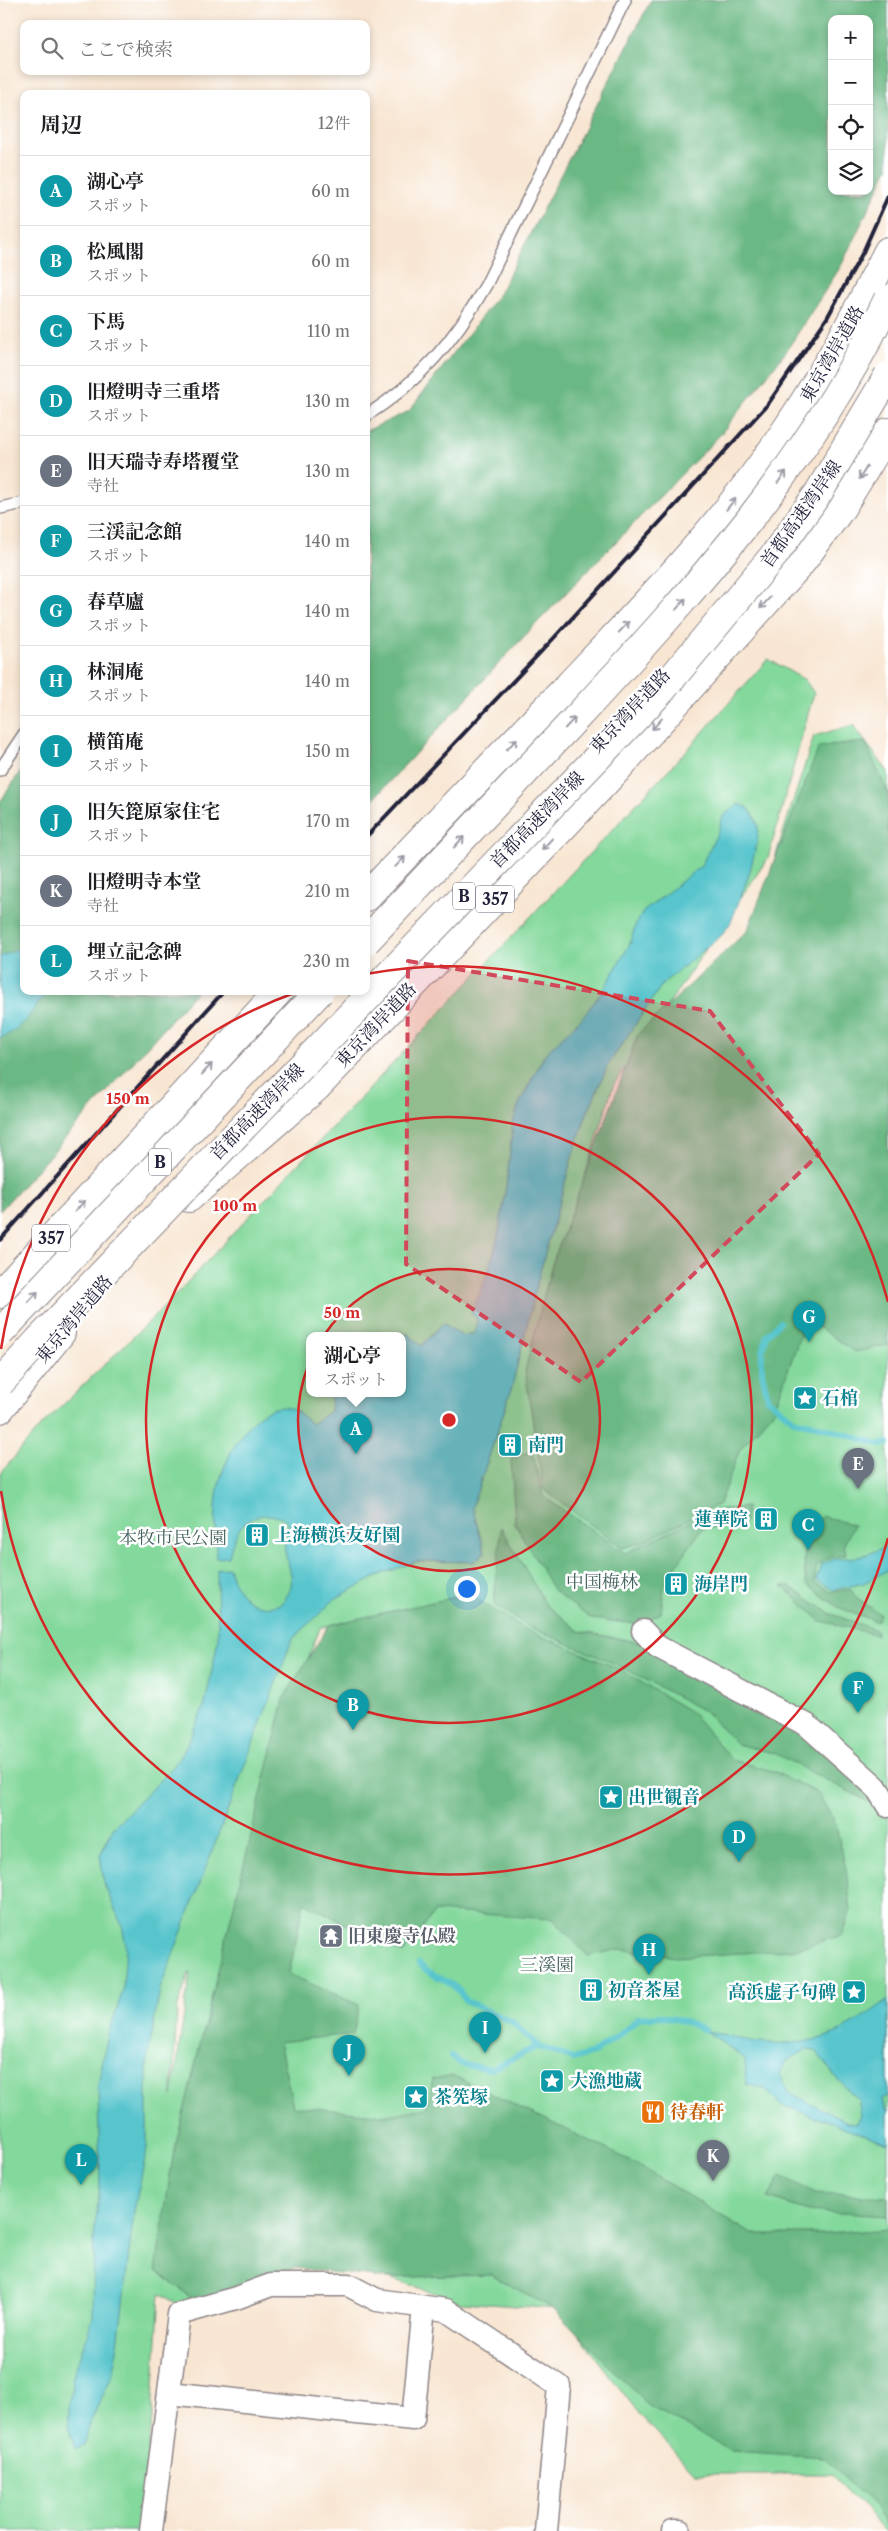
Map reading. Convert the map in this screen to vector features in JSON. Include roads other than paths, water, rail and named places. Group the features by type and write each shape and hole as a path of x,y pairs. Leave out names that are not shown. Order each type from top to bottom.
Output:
{"highway":[{"name":"東京湾岸道路","path":"370,893 627,624 704,537 762,464 838,349 888,251"},
{"name":"首都高速湾岸線","path":"370,937 637,652 716,563 798,454 837,392 888,299"},
{"name":"東京湾岸道路","path":"370,993 588,756 656,685 750,575 888,359"},
{"name":"首都高速湾岸線","path":"370,995 662,690 775,554 820,492 888,376"},
{"name":"東京湾岸道路","path":"151,1231 317,1088 613,774 801,563 840,510 888,432"},
{"name":"357","path":"0,1294 275,995"},
{"name":"首都高速湾岸線","path":"0,1333 316,995"},
{"name":"357","path":"103,1182 204,1099 323,995"},
{"name":"東京湾岸道路","path":"0,1409 62,1332 151,1231 368,995"},
{"name":"首都高速湾岸線","path":"0,1383 370,995"}],"street":[{"path":"858,310 888,332"},
{"path":"643,1631 658,1647 807,1725 876,1787 888,1806"},
{"path":"151,2531 179,2314 236,2298 271,2285 348,2285 377,2300 446,2310 558,2386 546,2531"},
{"path":"169,2393 413,2419 424,2307"},
{"path":"674,2531 680,2531"}],"lane":[{"path":"370,413 396,397 418,378 466,320 486,285 625,0"},
{"path":"0,508 20,505"},
{"path":"0,770 20,740"}],"water":[{"path":"739,804 748,808 754,816 758,826 757,843 749,875 731,922 722,935 663,983 608,1065 586,1116 573,1154 541,1268 510,1394 472,1507 485,1552 474,1562 418,1561 384,1573 336,1598 292,1640 160,1989 147,2061 147,2148 134,2211 118,2345 111,2378 91,2420 84,2445 75,2450 69,2429 69,2405 73,2376 93,2317 94,2236 100,2187 98,2085 107,2039 123,1990 126,1946 122,1926 104,1884 100,1855 113,1828 173,1767 186,1747 205,1704 218,1640 217,1569 229,1568 241,1593 254,1604 262,1606 281,1604 288,1594 291,1584 285,1548 290,1529 287,1520 268,1515 252,1518 241,1527 229,1557 216,1558 217,1498 221,1477 243,1432 266,1411 280,1407 294,1410 312,1424 330,1411 332,1397 406,1397 407,1333 421,1346 443,1323 462,1336 475,1333 477,1320 471,1312 490,1267 496,1244 505,1196 513,1123 519,1104 545,1054 582,1018 604,989 630,944 635,926 643,912 701,866 718,832 723,816"},
{"path":"20,948 20,995 43,995 21,1025 0,1038 0,957"},
{"path":"888,1546 888,1570 864,1583 833,1590 816,1580 821,1565 834,1559 860,1557"},
{"path":"888,2000 888,2096 882,2099 886,2110 888,2110 888,2143 781,2105 765,2089 746,2084 745,2059 705,2030 749,2041 795,2043 810,2041 842,2030","holes":["806,2050 816,2051 837,2079 858,2099 861,2115 857,2123 847,2122 789,2092 780,2074 787,2061"]}],"waterway":[{"path":"780,1322 767,1335 762,1352 762,1372 768,1399 795,1421 812,1424 881,1445 888,1443"},
{"path":"419,1964 456,1988 465,2001 512,2022 538,2046 573,2059 593,2053 622,2033 638,2018 660,2016 683,2021 705,2030"},
{"path":"451,2056 462,2064 491,2069 538,2046"}],"railway":[{"path":"370,833 553,639 768,404 827,318 863,252 888,196"},
{"path":"0,1240 220,995"}],"place":[{"name":"春草廬","path":"809,1342"},
{"name":"石棺","path":"805,1398"},
{"name":"南門","path":"510,1445"},
{"name":"湖心亭","path":"356,1454"},
{"name":"旧天瑞寺寿塔覆堂","path":"858,1489"},
{"name":"蓮華院","path":"766,1519"},
{"name":"上海横浜友好園","path":"257,1535"},
{"name":"下馬","path":"808,1550"},
{"name":"海岸門","path":"676,1584"},
{"name":"三渓記念館","path":"858,1713"},
{"name":"松風閣","path":"353,1730"},
{"name":"出世観音","path":"611,1797"},
{"name":"旧燈明寺三重塔","path":"739,1862"},
{"name":"旧東慶寺仏殿","path":"331,1936"},
{"name":"林洞庵","path":"649,1975"},
{"name":"初音茶屋","path":"591,1990"},
{"name":"高浜虚子句碑","path":"854,1992"},
{"name":"横笛庵","path":"485,2053"},
{"name":"旧矢箆原家住宅","path":"349,2076"},
{"name":"大漁地蔵","path":"552,2081"},
{"name":"茶筅塚","path":"416,2097"},
{"name":"待春軒","path":"653,2112"},
{"name":"旧燈明寺本堂","path":"713,2181"},
{"name":"埋立記念碑","path":"81,2185"}],"park label":[{"name":"本牧市民公園","path":"173,1538"},
{"name":"中国梅林","path":"602,1582"},
{"name":"三溪園","path":"547,1965"}]}
